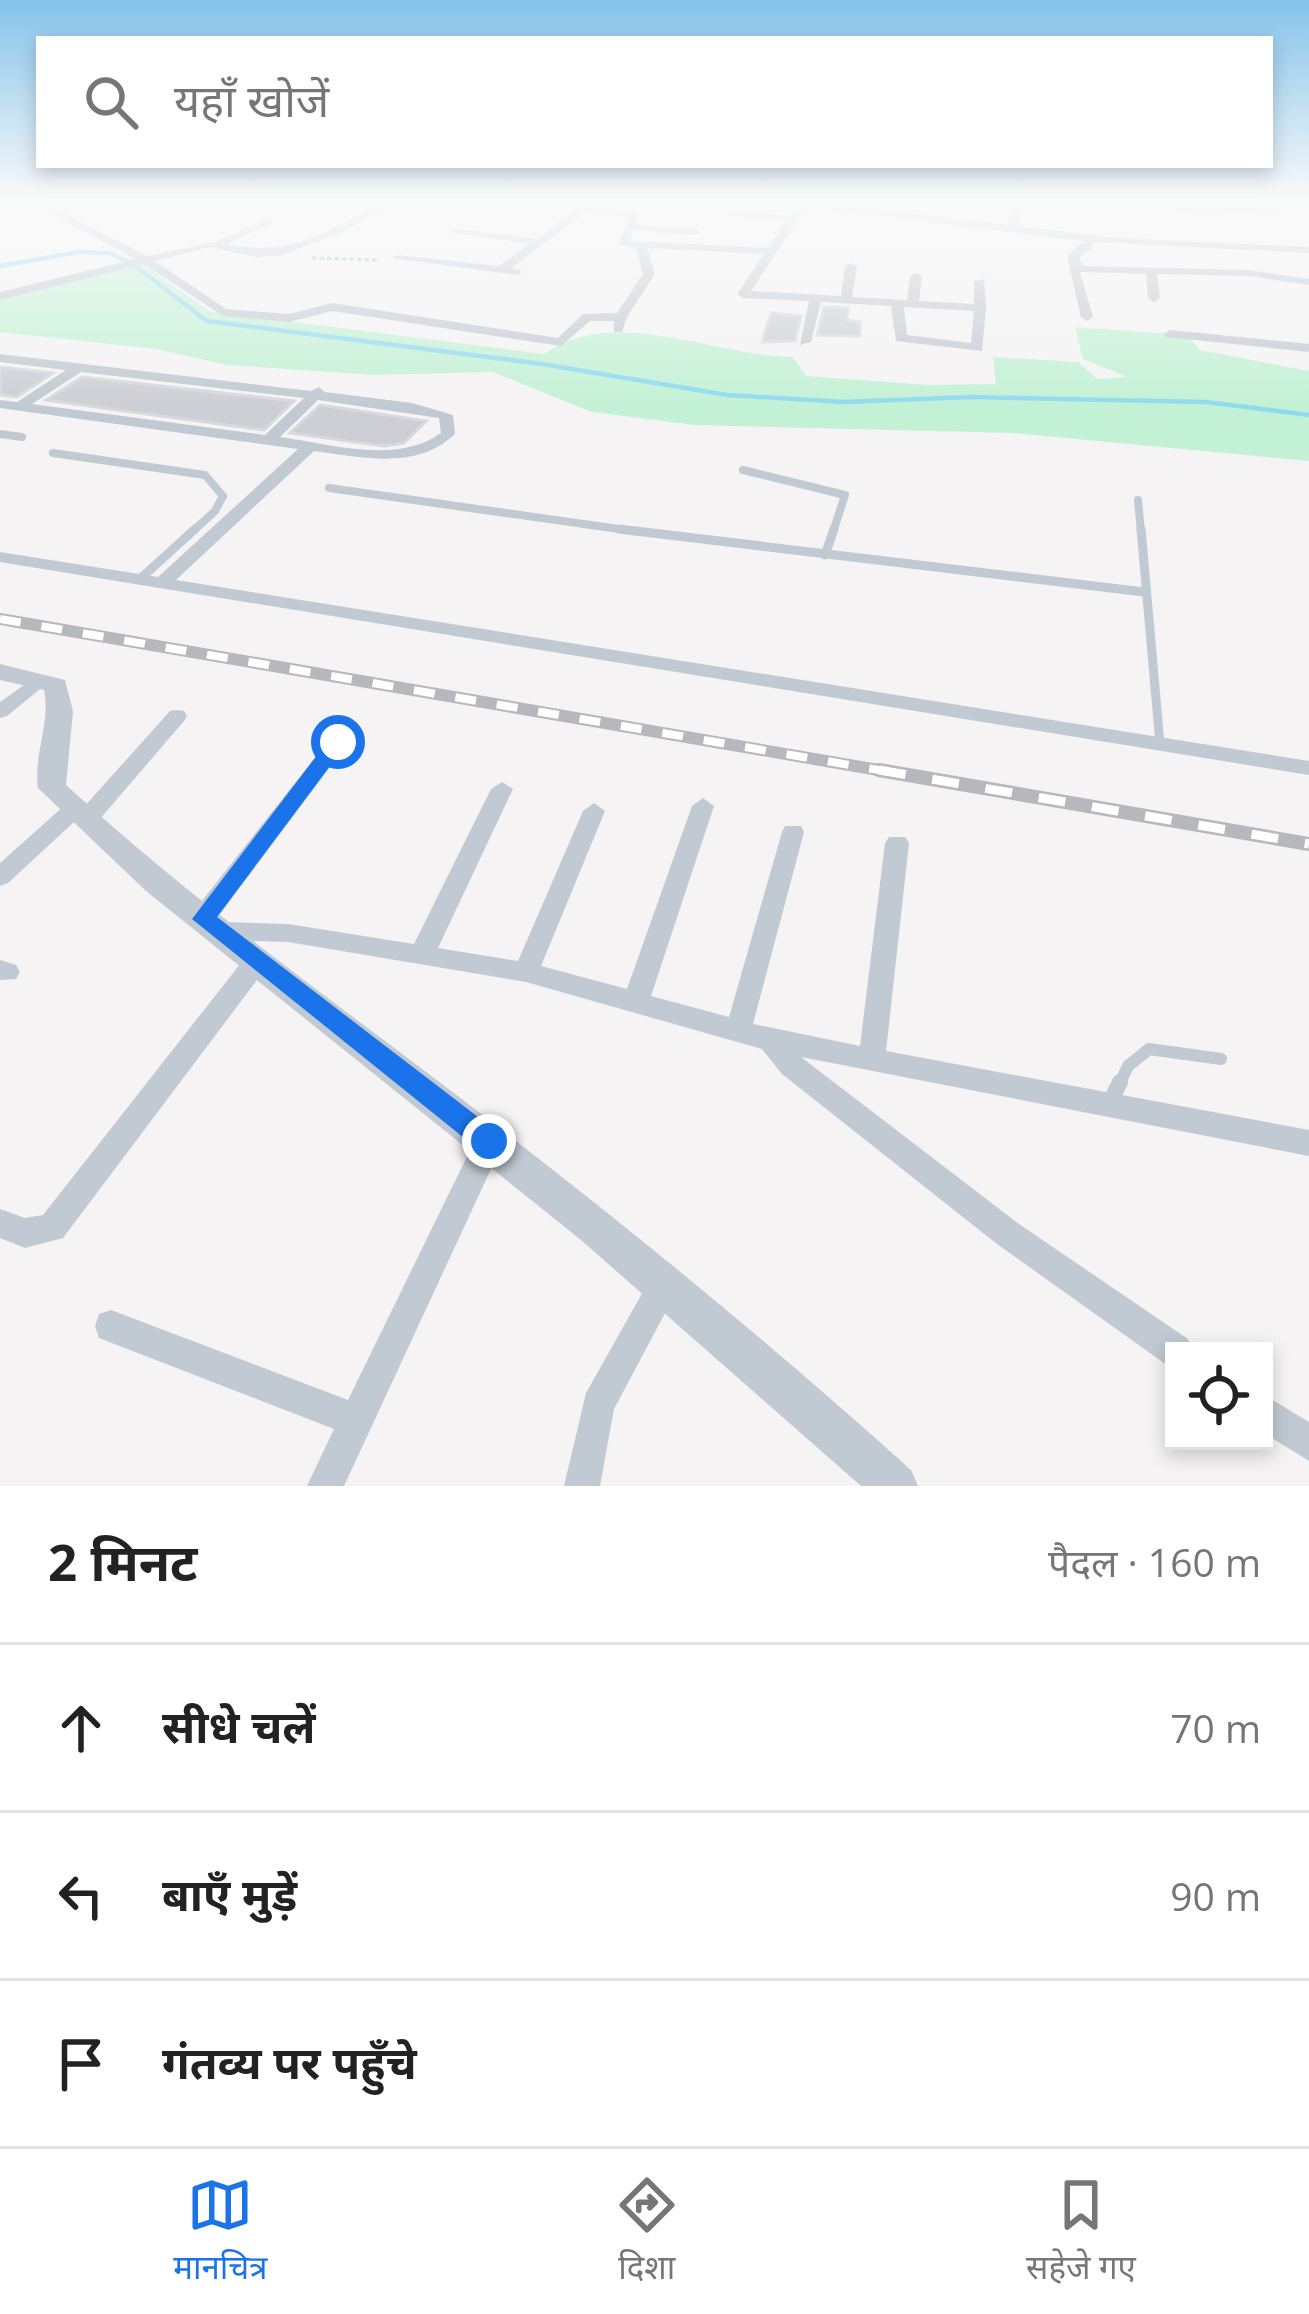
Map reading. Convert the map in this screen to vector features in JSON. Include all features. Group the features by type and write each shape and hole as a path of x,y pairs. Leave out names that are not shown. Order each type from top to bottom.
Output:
{"street":[{"path":"0,296 109,270"},
{"path":"153,270 224,312 289,318 332,307 561,342 586,317 619,323 648,270"},
{"path":"495,270 517,272"},
{"path":"758,270 743,294 980,308"},
{"path":"846,300 850,270"},
{"path":"1075,270 1087,316"},
{"path":"1127,270 1250,273 1307,283"},
{"path":"1151,271 1154,298"},
{"path":"916,276 905,302 901,338 977,348 980,281"},
{"path":"805,342 816,298"},
{"path":"1170,334 1309,348"},
{"path":"20,406 96,355"},
{"path":"0,358 446,415 448,434 426,450 378,455 0,404"},
{"path":"268,441 327,382"},
{"path":"163,582 310,446"},
{"path":"0,557 1309,768"},
{"path":"0,672 56,685 60,694 48,773 52,788 122,856 489,1141 799,1396 896,1486"},
{"path":"0,712 38,681"},
{"path":"0,877 79,815 177,716"},
{"path":"212,925 338,742"},
{"path":"423,952 502,789"},
{"path":"636,1001 703,806"},
{"path":"526,972 594,811"},
{"path":"739,1028 793,832"},
{"path":"872,1058 897,843"},
{"path":"212,925 423,952 526,972 771,1040 1309,1142"},
{"path":"0,1223 25,1233 52,1228 257,961"},
{"path":"771,1040 792,1066 1008,1234 1165,1343"},
{"path":"325,1486 489,1141"},
{"path":"582,1486 598,1405 664,1285"},
{"path":"111,1326 356,1420"},
{"path":"1273,1418 1309,1444"}],"lane":[{"path":"0,434 22,437"},
{"path":"52,453 205,475 223,496 215,511 140,579"},
{"path":"743,470 844,495 825,555"},
{"path":"329,488 825,555 1144,592"},
{"path":"1138,500 1160,744"},
{"path":"1109,1104 1128,1066 1149,1049 1221,1059"}],"green space":[{"path":"117,270 152,270 209,311 544,354 572,340 602,333 634,333 793,357 806,376 929,385 996,384 993,357 1078,362 1097,379 1127,377 1083,359 1075,327 1187,335 1200,350 1309,371 1309,461 1013,433 695,425 592,412 493,372 375,375 228,365 156,349 0,332 0,299"}],"building":[{"path":"824,307 848,308 847,320 860,322 860,336 817,335"},
{"path":"771,313 801,316 795,341 762,342"},
{"path":"0,367 53,373 17,397 0,395"},
{"path":"82,377 294,401 264,430 46,400"},
{"path":"320,405 426,421 404,443 384,446 290,433"}],"waterway":[{"path":"141,270 207,321 542,364 727,395 843,402 972,397 1206,402 1309,415"}],"railway":[{"path":"0,619 896,773"},
{"path":"879,770 1309,844"}],"route":[{"path":"338,742 203,919 489,1141"}]}
